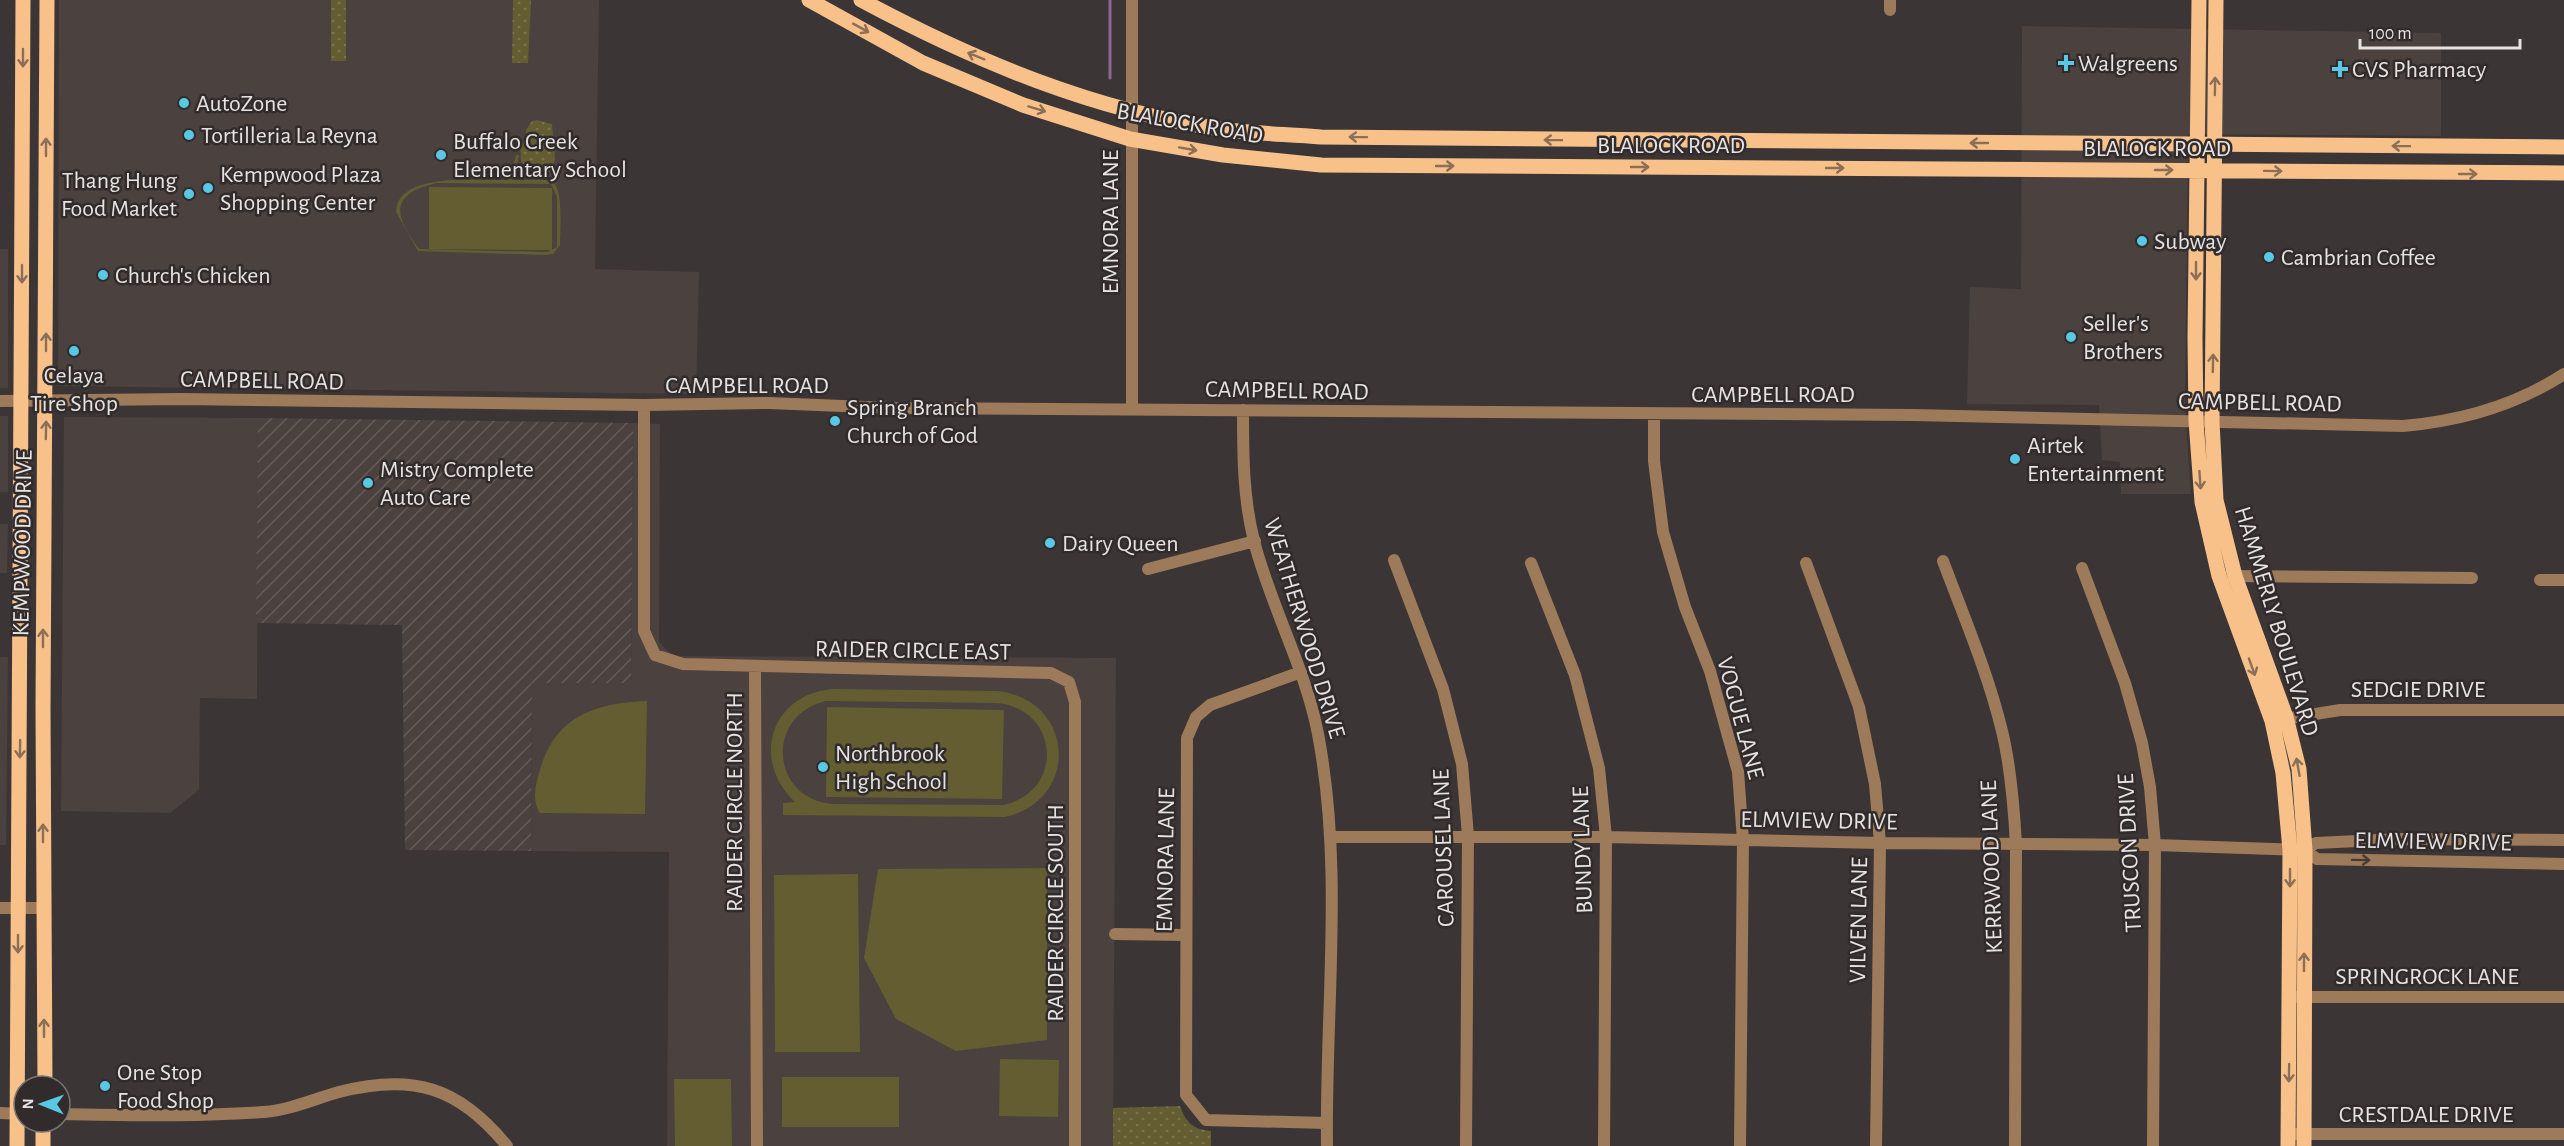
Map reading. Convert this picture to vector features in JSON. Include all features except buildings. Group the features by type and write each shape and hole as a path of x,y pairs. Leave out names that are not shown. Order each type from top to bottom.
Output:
{"main road":[{"path":"23,0 46,1"},
{"name":"KEMPWOOD DRIVE","path":"19,1074 18,908 23,0"},
{"name":"BLALOCK ROAD","path":"809,0 923,63 1023,105 1130,139 1222,155 1321,165 2215,170 2432,174 2564,173"},
{"name":"BLALOCK ROAD","path":"861,0 933,39 1029,78 1130,110 1221,129 1321,137 2564,147"},
{"name":"HAMMERLY BOULEVARD","path":"2199,0 2196,421 2202,502 2219,576 2279,719"},
{"name":"HAMMERLY BOULEVARD","path":"2216,0 2212,422 2216,500 2235,576 2279,719 2283,773 2298,850 2296,1140"},
{"name":"KEMPWOOD DRIVE","path":"45,1074 43,710 46,1"},
{"path":"1403,165 1406,138"},
{"path":"1585,166 1587,140"},
{"path":"1780,168 1781,142"},
{"path":"2033,169 2038,143"},
{"path":"2432,147 2432,174"},
{"path":"22,250 46,248"},
{"path":"21,585 44,577"},
{"path":"20,706 43,710"},
{"path":"18,983 44,982"}],"street":[{"name":"EMNORA LANE","path":"1132,0 1130,139 1132,408"},
{"name":"CAMPBELL ROAD","path":"0,401 181,399 644,405 769,403 902,408 1913,415 2403,426 2438,423 2514,401 2541,389 2564,374"},
{"name":"RAIDER CIRCLE NORTH","path":"644,405 644,631 655,655 683,664 755,668 757,1146"},
{"name":"WEATHERWOOD DRIVE","path":"1244,410 1243,478 1255,542 1301,672 1318,734 1332,837 1327,1146"},
{"name":"VOGUE LANE","path":"1654,415 1654,461 1663,532 1684,607 1710,671 1738,772 1743,840 1740,1146"},
{"path":"1148,569 1255,542"},
{"name":"CAROUSEL LANE","path":"1394,560 1443,689 1462,764 1468,836 1466,1146"},
{"name":"KERRWOOD LANE","path":"1943,561 1982,663 2003,732 2014,803 2016,845 2015,1146"},
{"name":"BUNDY LANE","path":"1531,563 1575,675 1599,768 1606,837 1604,1146"},
{"name":"VILVEN LANE","path":"1806,563 1859,707 1875,784 1880,843 1876,1146"},
{"name":"TRUSCON DRIVE","path":"2082,568 2135,713 2150,787 2155,845 2153,1146"},
{"path":"2219,576 2472,578"},
{"path":"2540,580 2564,580"},
{"name":"RAIDER CIRCLE EAST","path":"755,668 1051,673 1069,681"},
{"name":"EMNORA LANE","path":"1301,672 1210,705 1196,717 1187,738 1184,935 1186,1095 1206,1120 1327,1123"},
{"name":"RAIDER CIRCLE SOUTH","path":"1069,681 1075,702 1076,1146"},
{"name":"SEDGIE DRIVE","path":"2279,719 2340,710 2564,710"},
{"name":"ELMVIEW DRIVE","path":"1332,837 1606,837 2016,845 2155,845 2298,850 2316,843 2399,838 2564,840"},
{"name":"ELMVIEW DRIVE","path":"2298,850 2317,859 2564,864"},
{"path":"0,908 43,908"},
{"path":"1115,934 1184,935"},
{"name":"SPRINGROCK LANE","path":"2297,997 2564,998"},
{"path":"72,1114 207,1115 267,1112 339,1092 385,1083 426,1087 455,1097 490,1125 507,1146"},
{"name":"CRESTDALE DRIVE","path":"2296,1140 2564,1134"}],"shaded area":[{"path":"59,0 599,0 595,269 699,272 696,394 58,386"},
{"path":"331,0 346,0 346,61 331,61"},
{"path":"513,0 531,0 528,63 512,63"},
{"path":"2022,26 2441,33 2441,136 2188,134 2185,406 2191,494 2121,494 2120,462 2102,460 2099,405 1967,404 1970,287 2021,289"},
{"path":"532,121 552,124 553,136 546,144 555,148 554,169 550,172 539,166 527,168 521,162 520,145 526,139 526,130"},
{"path":"516,155 519,155 514,180 543,180 552,182 556,186 560,201 560,245 553,254 418,251 396,212 400,199 410,190 425,184 442,181 507,180 510,178","holes":["436,183 551,184 557,197 557,247 547,252 419,249 401,217 400,208 403,200 410,193"]},
{"path":"429,187 552,188 552,250 429,249"},
{"path":"0,249 8,249 8,388 0,388"},
{"path":"0,416 8,416 8,492 0,492"},
{"path":"64,417 258,418 257,699 200,698 199,790 170,813 61,811"},
{"path":"258,418 633,423 631,683 532,683 531,851 405,850 402,625 256,623"},
{"name":"Northbrook High School","path":"633,423 660,424 659,642 673,656 1116,658 1113,1146 667,1146 669,852 531,851 532,683 631,683"},
{"path":"0,524 8,524 7,573 0,573"},
{"path":"0,657 8,657 6,845 0,845"},
{"path":"834,689 997,691 1023,698 1042,712 1054,730 1059,751 1056,772 1047,791 1030,807 1005,817 783,815 783,803 795,802 781,785 773,767 771,749 774,731 782,715 795,702 812,693","holes":["826,701 997,703 1018,709 1033,720 1043,734 1047,751 1045,769 1037,784 1023,797 1003,805 832,804 811,798 796,787 787,772 783,756 785,738 792,722 806,709"]},
{"path":"647,701 645,814 540,813 535,799 539,773 555,738 566,726 578,717 609,705"},
{"path":"827,707 1004,710 1002,799 826,797"},
{"path":"1047,868 1047,1040 956,1051 896,1019 864,958 878,869"},
{"path":"858,874 860,1052 775,1052 774,875"},
{"path":"1000,1059 1059,1060 1058,1117 999,1116"},
{"path":"782,1077 899,1077 899,1127 782,1127"},
{"path":"674,1079 731,1079 732,1146 675,1146"},
{"path":"1180,1106 1191,1124 1199,1129 1211,1131 1211,1146 1113,1146 1113,1108"}],"waterway":[{"path":"1110,0 1110,78"}],"place":[{"name":"Walgreens","path":"2066,63"},
{"name":"CVS Pharmacy","path":"2340,69"},
{"name":"AutoZone","path":"184,103"},
{"name":"Tortilleria La Reyna","path":"189,135"},
{"name":"Buffalo Creek Elementary School","path":"441,155"},
{"name":"Kempwood Plaza Shopping Center","path":"208,188"},
{"name":"Thang Hung Food Market","path":"189,194"},
{"name":"Subway","path":"2142,241"},
{"name":"Cambrian Coffee","path":"2269,257"},
{"name":"Church's Chicken","path":"103,275"},
{"name":"Seller's Brothers","path":"2071,337"},
{"name":"Celaya Tire Shop","path":"74,351"},
{"name":"Spring Branch Church of God","path":"835,421"},
{"name":"Airtek Entertainment","path":"2015,459"},
{"name":"Mistry Complete Auto Care","path":"368,483"},
{"name":"Dairy Queen","path":"1050,543"},
{"name":"Northbrook High School","path":"823,767"},
{"name":"One Stop Food Shop","path":"105,1086"}]}
